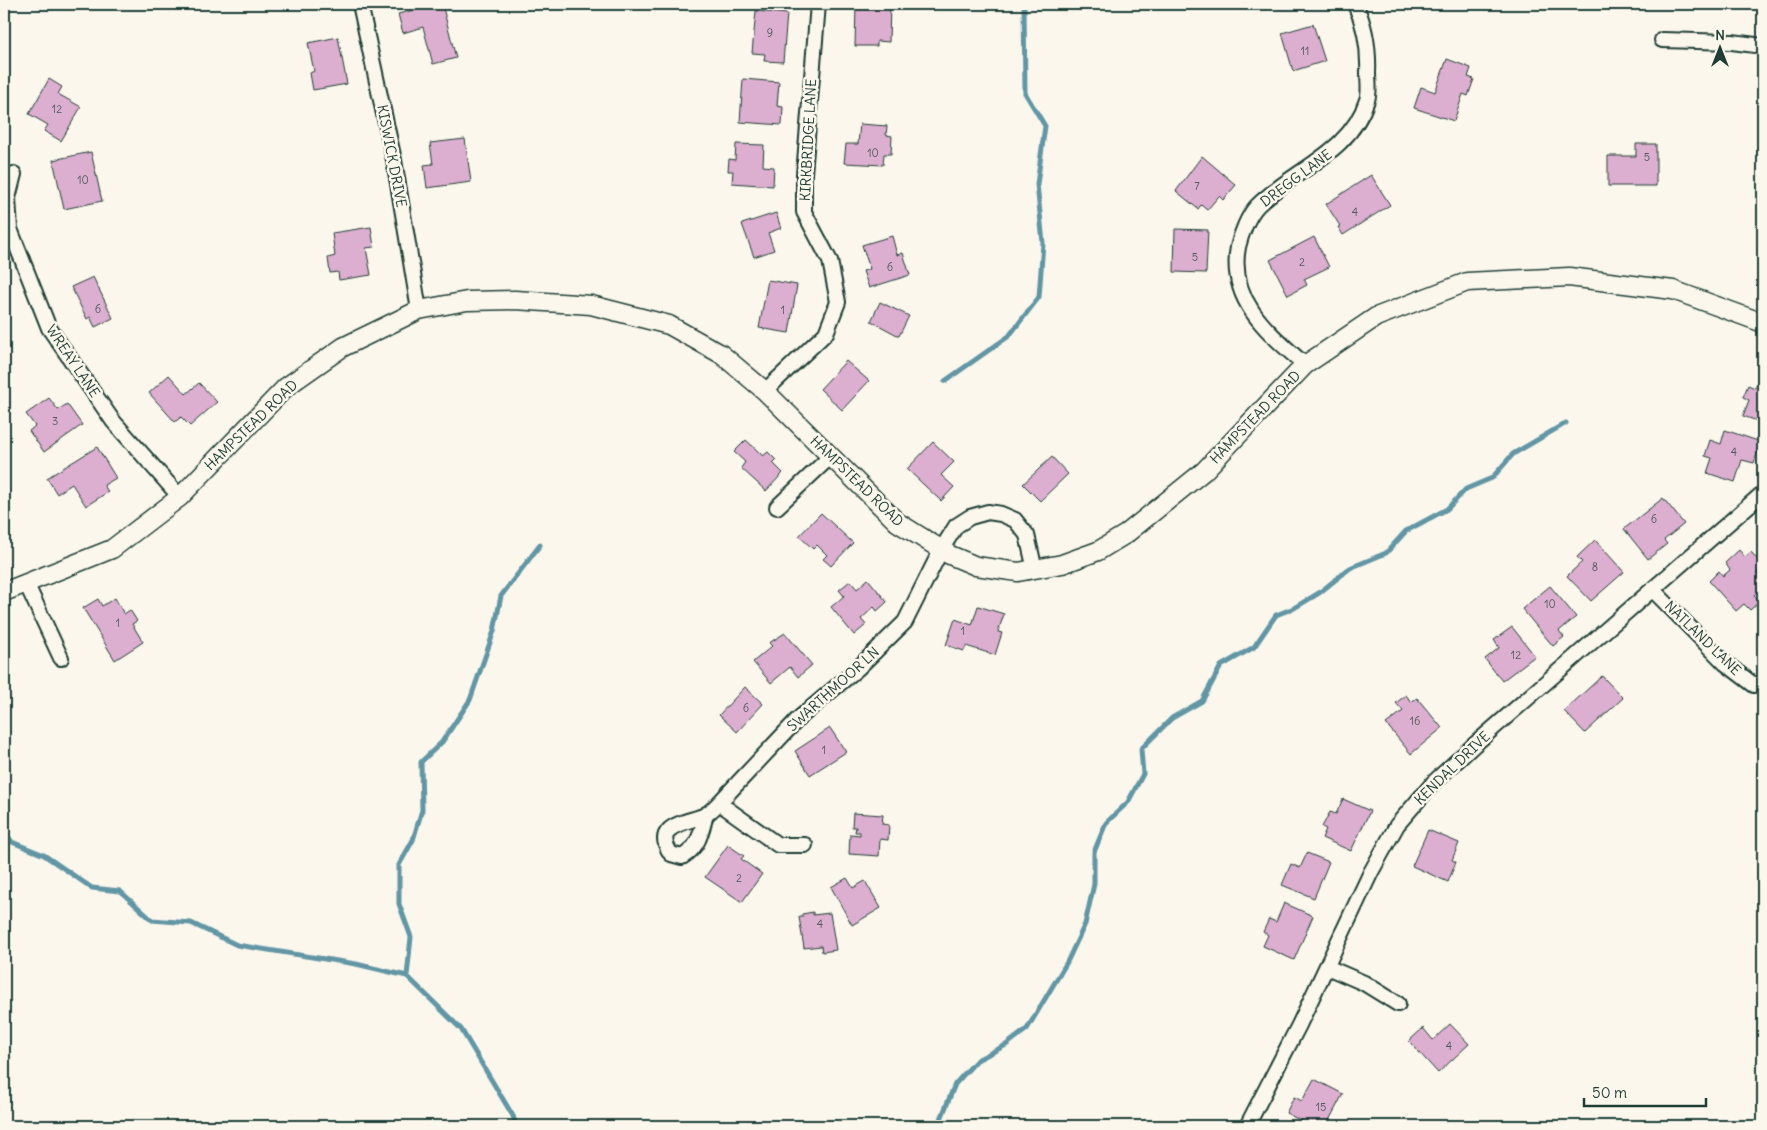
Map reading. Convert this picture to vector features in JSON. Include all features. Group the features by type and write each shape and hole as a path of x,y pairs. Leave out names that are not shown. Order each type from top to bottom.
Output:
{"street":[{"name":"KISWICK DRIVE","path":"360,4 394,160 419,310"},
{"name":"KIRKBRIDGE LANE","path":"765,391 826,333 838,302 830,261 804,212 804,174 818,4"},
{"name":"DREGG LANE","path":"1305,365 1264,329 1246,306 1238,282 1236,259 1240,236 1257,207 1335,150 1357,124 1368,98 1369,48 1364,23 1355,4"},
{"path":"1662,40 1732,42 1763,46"},
{"name":"WREAY LANE","path":"14,174 8,198 10,229 49,328 113,421 180,497"},
{"name":"HAMPSTEAD ROAD","path":"4,592 27,585 112,550 180,497 286,387 343,347 419,310 467,301 515,300 591,305 669,324 721,354 765,391 898,522 941,550 976,566 1018,572 1062,564 1098,551 1126,534 1204,471 1305,365 1376,317 1467,282 1569,277 1673,290 1763,323"},
{"path":"777,507 831,456"},
{"name":"KENDAL DRIVE","path":"1247,1126 1327,967 1380,856 1397,825 1414,804 1432,783 1474,745 1763,493"},
{"name":"SWARTHMOOR LN","path":"706,814 719,804 798,718 857,669 905,622 941,550 956,526 970,517 988,512 1001,514 1015,520 1027,535 1035,570"},
{"path":"27,585 61,658"},
{"name":"NATLAND LANE","path":"1653,590 1725,663 1754,685"},
{"path":"719,804 778,845 805,845"},
{"path":"1327,967 1364,983 1398,1004"}],"building":[{"path":"442,4 456,58 433,64 423,27 403,33 398,14"},
{"path":"856,4 890,4 889,42 877,41 877,46 855,46"},
{"path":"756,11 787,14 783,62 764,61 765,54 752,53"},
{"path":"1313,24 1325,61 1293,71 1282,33"},
{"path":"338,37 347,84 313,90 310,73 314,71 308,43"},
{"path":"1447,59 1471,68 1468,77 1474,79 1468,96 1463,94 1454,121 1414,108 1421,87 1435,92"},
{"path":"49,79 62,87 58,94 81,107 61,141 44,131 48,125 29,114"},
{"path":"743,79 779,82 777,106 783,107 782,125 740,122"},
{"path":"860,124 887,126 886,135 892,136 891,154 884,154 883,165 844,163 846,144 858,144"},
{"path":"465,139 471,182 427,188 424,165 433,164 430,143"},
{"path":"736,144 764,145 763,166 774,167 773,186 732,183 733,171 728,171 729,159 735,160"},
{"path":"1636,144 1656,144 1656,186 1608,186 1608,156 1636,156"},
{"path":"91,152 102,201 64,209 53,160"},
{"path":"1202,156 1236,185 1223,200 1219,196 1207,210 1201,205 1198,209 1176,191"},
{"path":"1371,175 1390,205 1343,235 1338,227 1340,226 1326,204"},
{"path":"776,213 781,228 768,233 774,250 754,257 742,224"},
{"path":"371,227 374,247 366,248 371,275 339,280 338,272 330,273 328,258 335,256 332,233"},
{"path":"1175,229 1208,230 1206,273 1174,272"},
{"path":"892,236 897,255 903,253 910,275 869,288 863,271 870,269 862,245"},
{"path":"1314,237 1329,267 1304,279 1307,285 1288,295 1270,260"},
{"path":"93,277 113,318 95,327 90,317 87,319 71,287"},
{"path":"768,280 797,285 789,333 759,328"},
{"path":"880,302 909,316 899,336 871,321"},
{"path":"846,361 869,381 842,410 820,389"},
{"path":"169,375 186,394 199,383 217,402 190,426 181,417 175,422 149,393"},
{"path":"1759,379 1763,380 1763,423 1743,416 1749,400 1743,397 1748,385 1755,388"},
{"path":"49,398 58,410 67,404 82,425 44,452 29,431 35,426 26,414"},
{"path":"1725,430 1761,442 1754,463 1742,460 1735,482 1707,473 1712,458 1705,456 1710,440 1721,444"},
{"path":"746,440 763,456 768,452 776,460 773,463 783,473 766,491 741,468 745,462 734,452"},
{"path":"933,442 954,462 941,475 954,487 941,501 907,469"},
{"path":"97,447 116,478 104,485 108,492 86,506 72,484 57,494 47,478"},
{"path":"1052,457 1068,474 1040,501 1023,484"},
{"path":"1663,498 1684,524 1664,540 1667,544 1648,559 1624,529"},
{"path":"821,513 853,543 831,566 823,559 827,555 817,545 813,549 799,536"},
{"path":"1595,540 1624,572 1591,601 1567,576 1582,562 1577,557"},
{"path":"1739,550 1745,557 1751,552 1763,566 1757,573 1763,580 1763,586 1754,595 1760,601 1750,610 1744,604 1736,611 1709,581 1719,571 1723,576 1730,570 1725,563"},
{"path":"868,579 887,602 877,611 874,607 861,619 866,625 854,635 831,607 844,596 839,590 850,581 857,589"},
{"path":"1550,586 1576,617 1559,631 1564,637 1553,646 1522,609"},
{"path":"115,598 124,614 130,610 137,621 132,624 143,642 115,660 83,608 98,599 102,606"},
{"path":"978,606 1004,614 998,632 1002,633 995,655 966,646 964,651 946,645 955,619 972,625"},
{"path":"1512,627 1535,656 1502,681 1485,659 1499,648 1494,640"},
{"path":"785,633 812,665 798,677 790,667 771,683 753,662 772,646 769,643"},
{"path":"1602,676 1623,698 1585,733 1564,711"},
{"path":"745,687 763,704 737,732 719,715"},
{"path":"1406,695 1411,702 1417,698 1442,728 1411,754 1386,724 1403,711 1396,703"},
{"path":"830,728 846,752 810,775 795,751"},
{"path":"1763,751 1763,777 1757,776"},
{"path":"1343,799 1370,811 1351,851 1322,838 1326,829 1322,827 1330,812 1336,814"},
{"path":"853,813 883,815 882,824 889,825 888,840 880,839 879,856 849,854 850,834 860,835 860,832 855,832 856,827 852,827"},
{"path":"1428,830 1459,843 1452,860 1456,862 1448,882 1412,866"},
{"path":"728,845 744,856 741,859 762,874 742,902 705,877"},
{"path":"1307,853 1329,862 1314,898 1282,885 1291,864 1300,868"},
{"path":"847,878 853,888 865,881 881,908 852,925 831,887"},
{"path":"1284,903 1313,916 1294,960 1263,946 1268,935 1263,932 1269,919 1276,922"},
{"path":"813,912 813,915 830,913 836,950 822,952 821,946 804,948 799,917 802,917 802,914"},
{"path":"1450,1024 1469,1044 1438,1073 1409,1041 1423,1028 1433,1040"},
{"path":"1314,1079 1343,1094 1326,1126 1311,1126 1286,1113 1294,1097 1302,1101"}],"waterway":[{"path":"945,381 1009,336 1039,297 1043,243 1037,184 1045,126 1025,93 1024,4"},
{"path":"935,1126 941,1119 955,1084 977,1060 1006,1045 1027,1029 1067,962 1085,924 1094,884 1094,852 1106,823 1128,802 1143,774 1141,749 1172,718 1202,701 1221,666 1254,647 1276,615 1294,608 1319,593 1350,568 1386,553 1406,531 1447,509 1466,489 1492,478 1513,454 1566,423"},
{"path":"516,1126 513,1116 461,1029 407,976 411,937 399,904 399,865 413,840 422,810 421,762 442,742 470,700 494,631 501,596 540,545"},
{"path":"4,831 12,842 44,855 92,888 120,891 152,920 191,923 237,945 356,964 407,976"}]}
